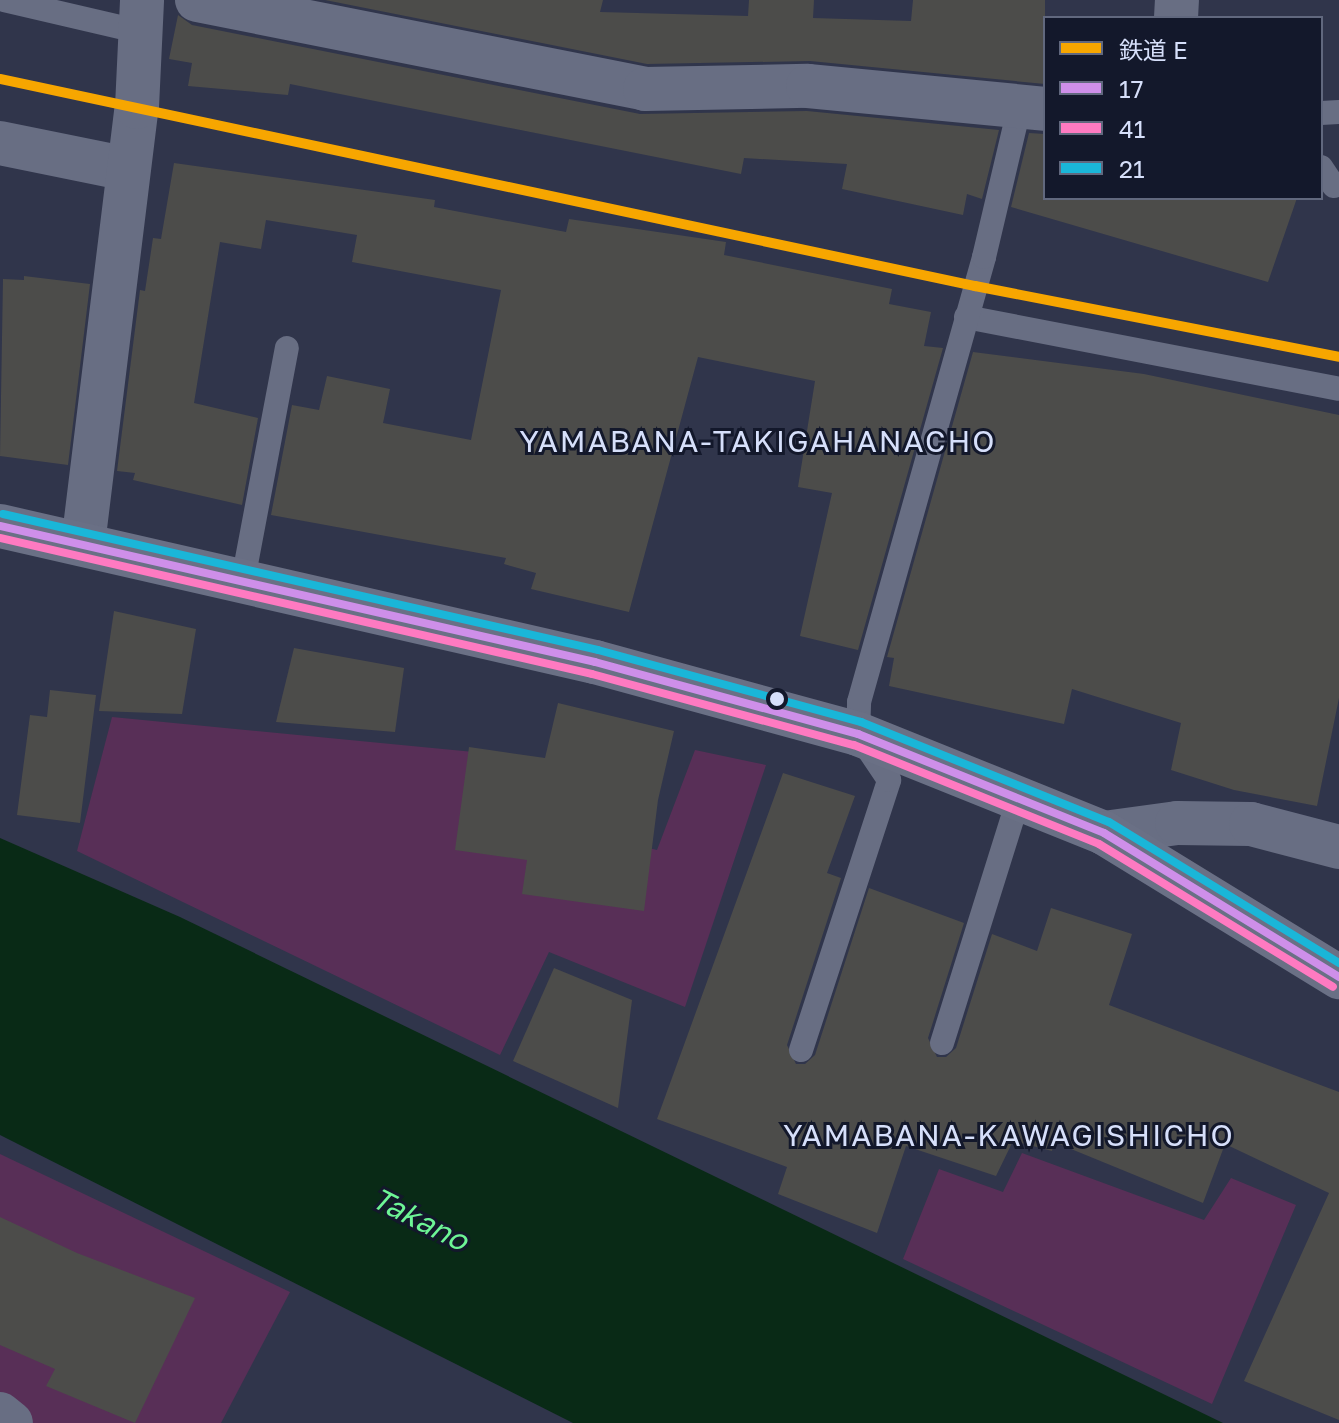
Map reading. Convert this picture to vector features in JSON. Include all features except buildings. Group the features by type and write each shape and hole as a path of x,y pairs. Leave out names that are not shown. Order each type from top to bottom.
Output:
{"highway":[{"path":"0,526 581,658 858,734 1104,833 1339,977"}],"street":[{"path":"197,0 645,89 808,86 1032,109"},
{"path":"83,544 128,169 142,16"},
{"path":"0,143 128,169"},
{"path":"1104,833 1177,823 1251,824 1339,847"},
{"path":"0,1414 11,1423"}],"lane":[{"path":"4,0 142,16"},
{"path":"801,1050 889,780 858,734 859,702 966,317 1032,109"},
{"path":"966,317 1339,389"},
{"path":"243,580 287,348"},
{"path":"942,1043 1019,798"}],"shaded area":[{"path":"112,717 526,757 511,816 657,850 695,750 766,765 685,1007 549,952 500,1055 77,851"},
{"path":"1022,1153 1204,1220 1231,1178 1296,1205 1212,1404 903,1259 939,1169 1003,1192"},
{"path":"0,1154 290,1292 221,1423 0,1423"}],"water":[{"name":"Takano","path":"0,838 180,917 1223,1423 573,1423 0,1135"}],"rail line":[{"name":"E","path":"0,79 975,286 1339,357"}],"transit line":[{"name":"21","path":"3,514 598,650 861,722 1109,822 1339,963"},
{"name":"17","path":"0,526 595,662 858,734 1104,833 1339,977"},
{"name":"41","path":"0,538 592,674 854,745 1099,844 1333,987"}],"district":[{"name":"YAMABANA-TAKIGAHANACHO","path":"758,441"},
{"name":"YAMABANA-KAWAGISHICHO","path":"1009,1135"}]}
